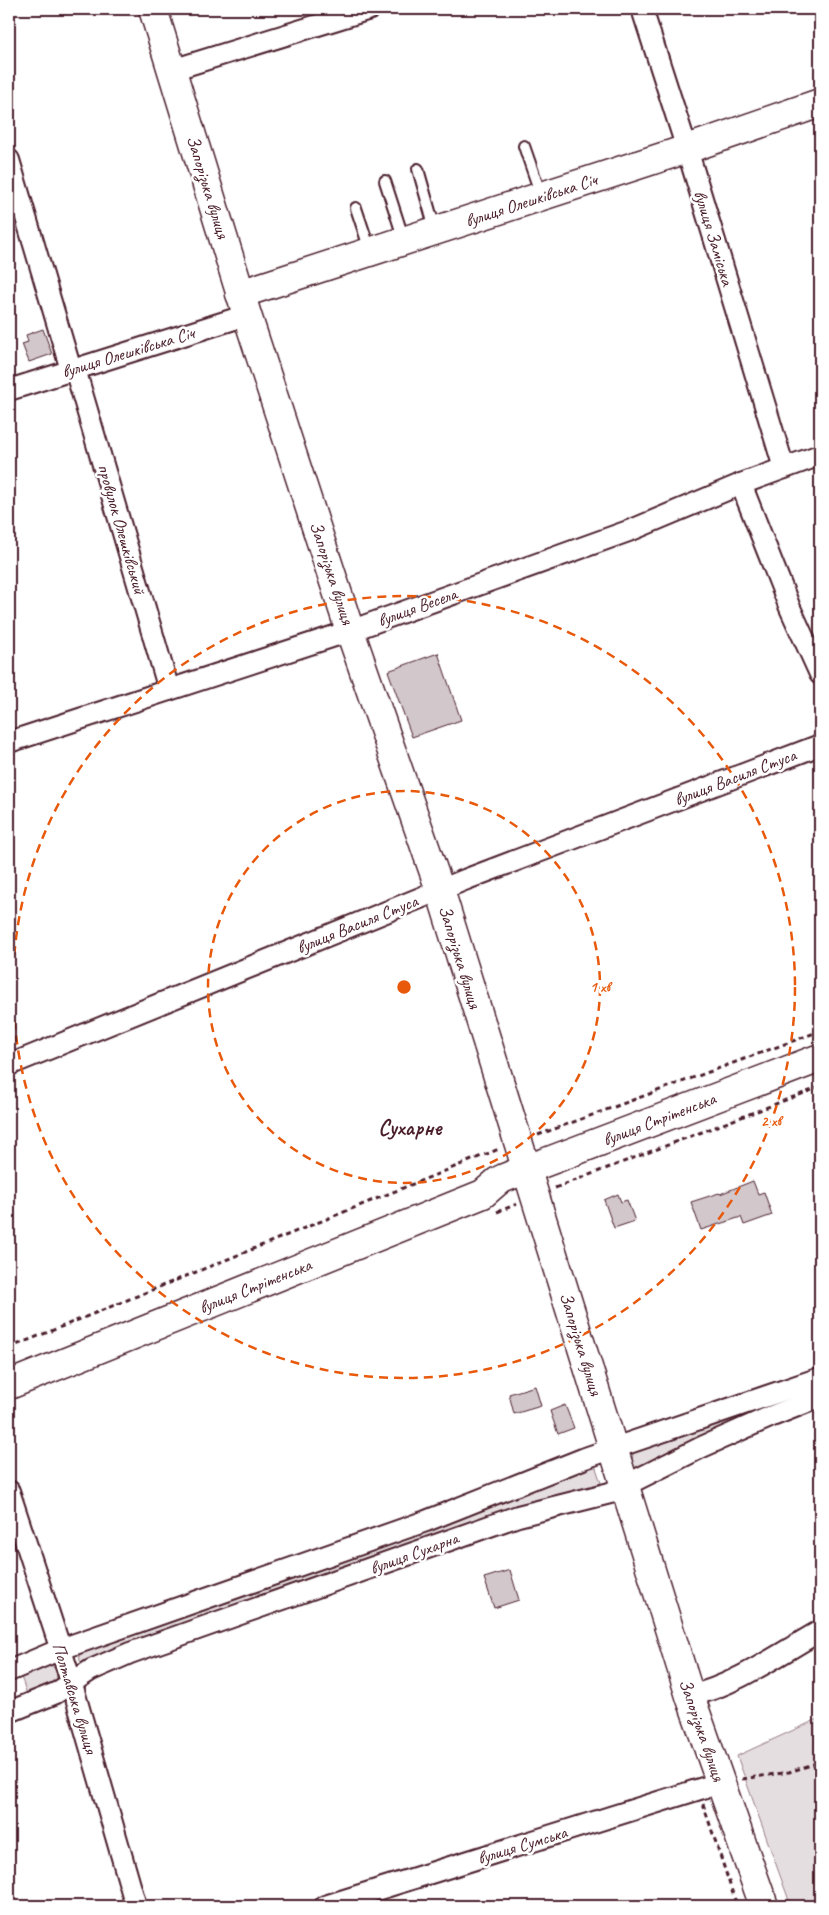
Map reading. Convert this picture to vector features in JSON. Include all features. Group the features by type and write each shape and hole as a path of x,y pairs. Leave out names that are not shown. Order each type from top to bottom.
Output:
{"street":[{"name":"Запорізька вулиця","path":"153,9 244,304 350,631 440,890 517,1142 510,1176 535,1197 690,1696 709,1786 764,1906"},
{"path":"172,70 370,9"},
{"name":"вулиця Заміська","path":"642,9 687,149 784,468"},
{"name":"вулиця Олешківська Січ","path":"9,390 73,370 244,304 370,251 687,149 820,103"},
{"name":"провулок Олешківський","path":"9,160 169,690"},
{"name":"вулиця Весела","path":"9,742 350,631 634,529 742,484 820,455"},
{"path":"742,484 790,608 820,674"},
{"name":"вулиця Василя Стуса","path":"9,1065 440,890 820,745"},
{"name":"вулиця Стрітенська","path":"9,1367 479,1181 510,1176 820,1058"},
{"name":"вулиця Стрітенська","path":"9,1385 483,1194 510,1176"},
{"name":"вулиця Сухарна","path":"9,1671 61,1649 426,1521 585,1458 820,1379"},
{"name":"вулиця Сухарна","path":"9,1712 56,1693 91,1670 130,1653 518,1516 610,1493 702,1447 820,1397"},
{"name":"Полтавська вулиця","path":"9,1491 72,1684 136,1906"},
{"path":"690,1696 706,1692 748,1672 820,1631"},
{"name":"вулиця Сумська","path":"325,1906 709,1786"}],"lane":[{"path":"524,146 542,196"},
{"path":"418,169 436,230"},
{"path":"384,181 404,241"},
{"path":"356,208 370,251"}],"path":[{"path":"9,1348 517,1142 820,1031"},
{"path":"535,1197 820,1087"},
{"path":"737,1906 709,1786 789,1772 820,1762"}],"shaded area":[{"path":"805,1390 807,1395 637,1470 632,1465 633,1452"},
{"path":"594,1462 602,1486 85,1663 80,1661 79,1655 85,1651 504,1500"},
{"path":"48,1663 56,1671 56,1682 28,1697 19,1671"},
{"path":"820,1718 820,1906 791,1906 737,1756"}],"building":[{"path":"43,329 52,354 29,362 22,344 28,342 26,335"},
{"path":"438,653 461,720 412,737 388,671"},
{"path":"753,1181 758,1194 764,1192 772,1215 744,1225 741,1217 701,1230 691,1202 720,1194"},
{"path":"618,1194 621,1202 627,1200 635,1221 614,1228 604,1200"},
{"path":"535,1386 541,1406 514,1414 509,1394"},
{"path":"565,1405 574,1428 558,1434 550,1411"},
{"path":"510,1570 519,1600 494,1608 484,1578"}],"district":[{"name":"Сухарне","path":"410,1127"}]}
